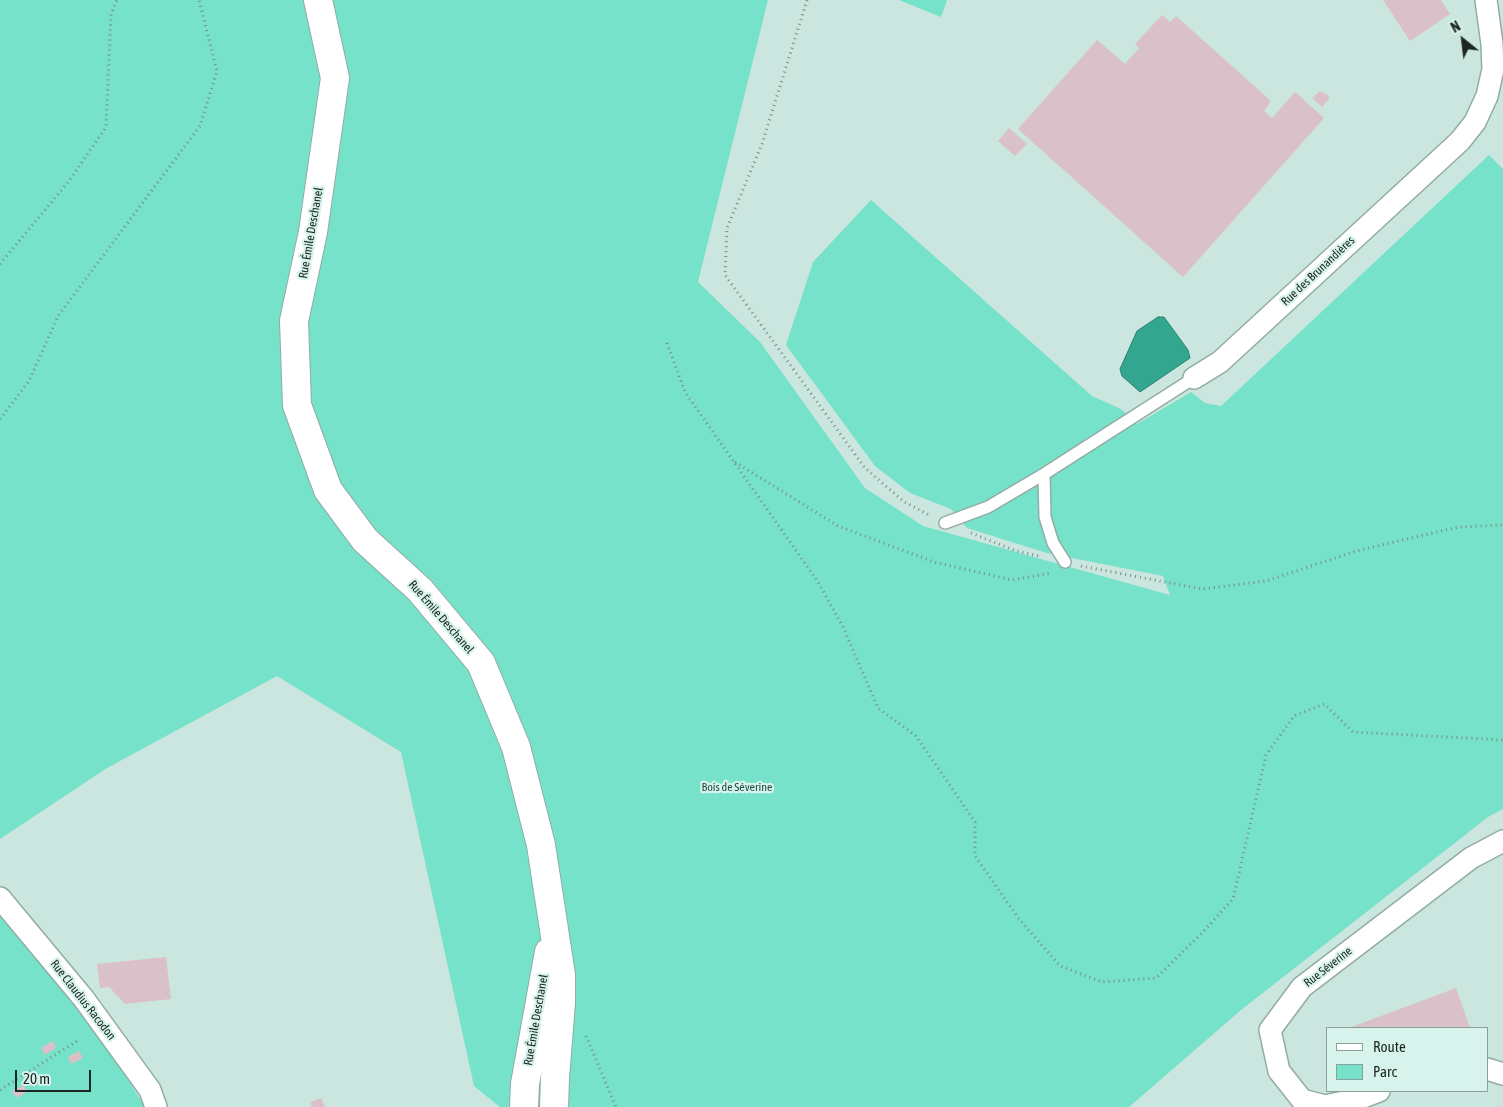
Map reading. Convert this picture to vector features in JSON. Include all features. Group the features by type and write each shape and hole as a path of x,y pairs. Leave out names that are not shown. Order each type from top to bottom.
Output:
{"main road":[{"name":"Rue Émile Deschanel","path":"318,0 335,78 313,232 294,321 297,405 328,490 365,540 420,590 481,664 516,748 541,845 560,975 561,1003 554,1107"},
{"name":"Rue Émile Deschanel","path":"524,1107 524,1084 534,1023 553,933"}],"street":[{"name":"Rue des Brunandières","path":"1194,378 1220,362 1460,141 1475,122 1487,96 1493,69 1492,44 1486,0"},
{"name":"Rue Séverine","path":"1376,1092 1358,1099 1326,1106 1302,1100 1279,1071 1270,1030 1302,987 1471,858 1503,841"},
{"name":"Rue Claudius Racodon","path":"0,898 84,999 150,1090 156,1107"},
{"path":"1488,1069 1503,1074"}],"lane":[{"name":"Rue des Brunandières","path":"945,523 988,507 1044,474 1194,378"},
{"path":"1044,474 1046,517 1062,567"}],"path":[{"path":"0,264 69,181 106,127 111,14 117,0"},
{"path":"0,418 29,381 58,316 200,126 217,71 199,0"},
{"path":"807,0 762,144 727,228 725,275 865,468 902,501 945,523 1062,567"},
{"path":"667,343 685,392 818,582 843,627 878,708 916,736 975,822 975,856 1019,919 1060,966 1102,982 1156,978 1233,899 1266,755 1294,716 1324,704 1353,732 1503,740"},
{"path":"734,461 838,526 934,562 1012,580 1062,567 1087,567 1202,589 1266,581 1356,551 1458,527 1503,525"},
{"path":"1078,569 1087,567"},
{"path":"585,1030 589,1046 616,1107"},
{"path":"0,1090 77,1041"}],"green space":[{"name":"Bois de Séverine","path":"0,0 768,0 698,282 760,342 865,488 923,526 1170,595 1163,576 1047,553 967,528 951,509 910,493 875,466 786,345 813,262 871,200 1092,396 1121,409 1137,424 1191,392 1205,403 1221,406 1489,155 1503,169 1503,809 1488,817 1241,1010 1129,1107 500,1107 474,1086 401,752 277,676 107,768 0,839"},
{"path":"899,0 947,0 941,17"},
{"path":"0,914 96,1028 145,1107 0,1107"}],"shaded area":[{"path":"1158,317 1164,317 1188,350 1190,358 1140,392 1122,376 1120,369 1137,331"}],"building":[{"path":"1383,0 1441,0 1450,14 1410,41"},
{"path":"1162,15 1170,22 1176,16 1271,101 1264,111 1272,118 1295,92 1324,118 1183,277 1018,129 1097,40 1125,64 1139,48 1135,44"},
{"path":"1320,91 1328,95 1329,99 1322,107 1312,98"},
{"path":"1009,128 1027,144 1015,156 998,141"},
{"path":"166,957 171,999 125,1004 109,987 100,988 97,964"},
{"path":"1456,988 1470,1027 1352,1027"},
{"path":"53,1041 56,1048 45,1055 41,1048"},
{"path":"79,1051 83,1058 71,1064 68,1057"},
{"path":"24,1085 27,1092 16,1098 12,1091"},
{"path":"321,1098 325,1107 312,1107 310,1102"}]}
